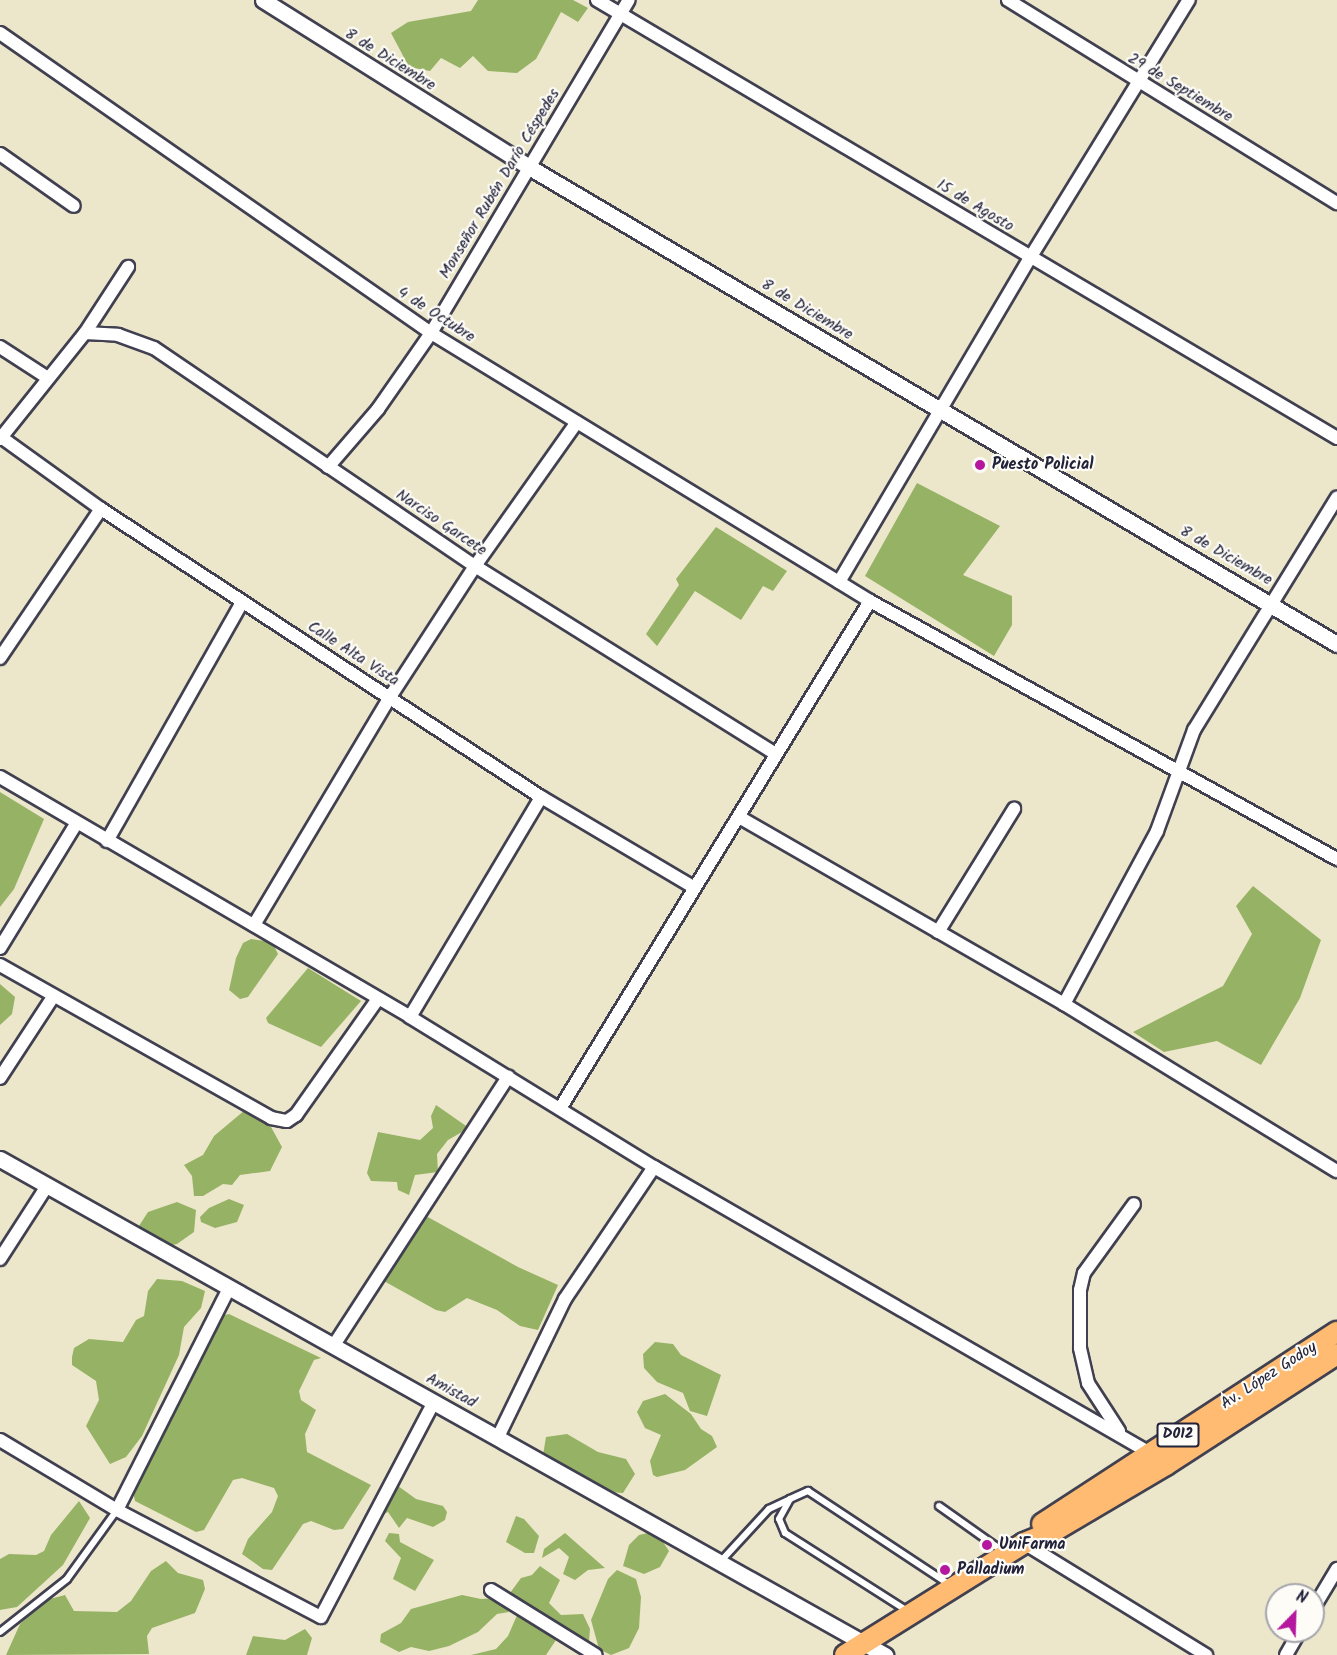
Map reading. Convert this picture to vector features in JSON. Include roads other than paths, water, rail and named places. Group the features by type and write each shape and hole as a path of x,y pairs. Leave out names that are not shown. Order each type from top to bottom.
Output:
{"main road":[{"name":"Av. López Godoy","path":"1024,1543 1044,1523 1337,1332"},
{"name":"D012","path":"845,1655 1024,1543 1054,1531 1166,1465 1337,1354"}],"street":[{"name":"8 de Diciembre","path":"263,0 529,167 1337,644"},
{"name":"15 de Agosto","path":"597,0 1337,438"},
{"name":"Monseñor Rubén Darío Céspedes","path":"328,467 378,410 431,333 629,0"},
{"name":"29 de Septiembre","path":"1008,0 1139,83 1337,203"},
{"path":"839,582 1030,258 1189,0"},
{"name":"4 de Octubre","path":"0,33 431,333 870,601 1180,769 1337,859"},
{"path":"0,154 74,206"},
{"path":"1,438 85,333 128,267"},
{"name":"Narciso Garcete","path":"85,333 118,335 154,348 474,566 776,754"},
{"path":"0,347 48,378"},
{"path":"254,925 390,697 474,566 577,422"},
{"name":"Calle Alta Vista","path":"1,438 101,509 541,797 693,887"},
{"path":"1064,1004 1156,831 1194,730 1337,498"},
{"path":"0,658 101,509"},
{"path":"561,1107 693,887 739,817 870,601"},
{"path":"107,842 242,602"},
{"path":"0,777 76,824 254,925 561,1107 654,1167 1123,1437 1166,1465"},
{"path":"410,1017 541,797"},
{"path":"938,932 1014,809"},
{"path":"739,817 1064,1004 1337,1172"},
{"path":"0,948 76,824"},
{"path":"0,965 53,997 271,1118 287,1121 296,1115 377,1000"},
{"path":"0,1078 53,997"},
{"path":"334,1345 508,1077"},
{"name":"Amistad","path":"0,1159 721,1561 885,1655"},
{"path":"498,1437 565,1299 654,1167"},
{"path":"0,1259 46,1186"},
{"path":"1123,1437 1088,1383 1080,1348 1080,1290 1084,1273 1134,1204"},
{"path":"117,1510 229,1288"},
{"path":"0,1440 117,1510 321,1617 434,1402"},
{"path":"1024,1543 1206,1655"},
{"path":"1325,1589 1337,1569"},
{"path":"491,1590 596,1655"}],"lane":[{"path":"721,1561 769,1509 808,1491 953,1587"},
{"path":"790,1499 779,1519 785,1533 911,1613"},
{"path":"939,1506 1006,1554"},
{"path":"0,1632 68,1579 117,1510"}],"place":[{"name":"Puesto Policial","path":"980,465"},
{"name":"UniFarma","path":"987,1545"},
{"name":"Palladium","path":"945,1570"}]}
